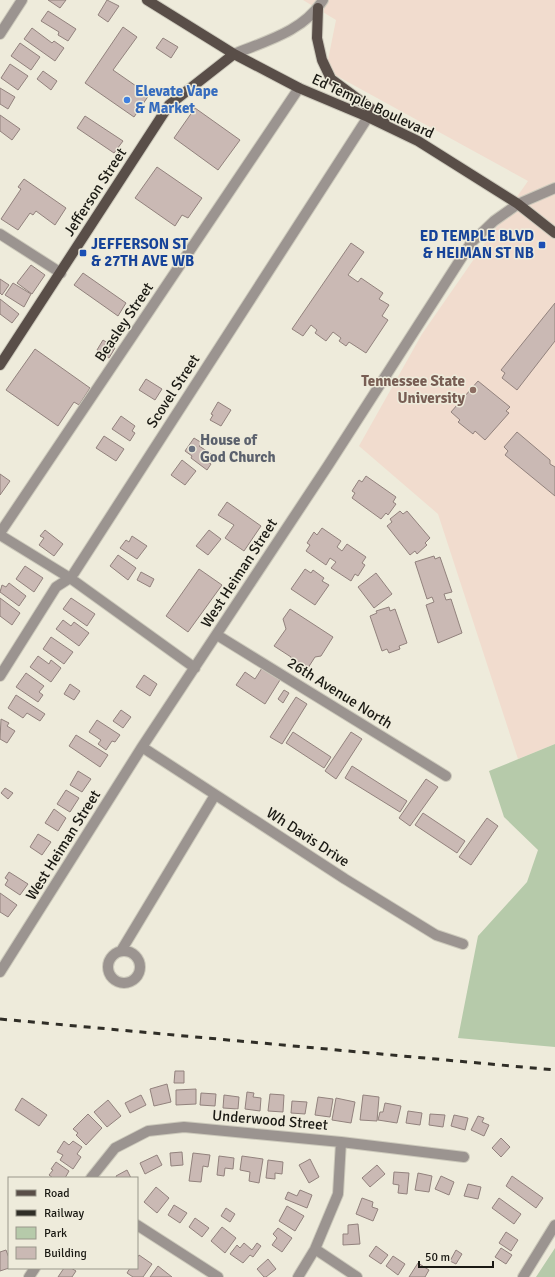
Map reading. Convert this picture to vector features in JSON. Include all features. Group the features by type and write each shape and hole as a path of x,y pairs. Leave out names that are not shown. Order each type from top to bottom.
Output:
{"main road":[{"name":"Ed Temple Boulevard","path":"147,0 234,54 299,88 368,117 418,141 518,204 555,233"},
{"path":"321,4 317,38 322,60 331,79 368,108 418,141"},
{"name":"Jefferson Street","path":"0,365 169,105 234,54"}],"street":[{"path":"0,34 22,0"},
{"path":"234,54 297,28 321,4"},
{"name":"Beasley Street","path":"0,534 299,88"},
{"name":"Scovel Street","path":"0,676 56,587 70,578 368,117"},
{"name":"West Heiman Street","path":"0,972 142,748 217,635 471,242 494,221 518,204 555,188"},
{"path":"0,234 61,273"},
{"path":"0,534 70,578 195,668"},
{"name":"26th Avenue North","path":"217,635 446,776"},
{"name":"Wh Davis Drive","path":"142,748 436,935 463,944"},
{"path":"122,951 215,795"},
{"name":"Underwood Street","path":"92,1177 116,1148 148,1131 184,1127 341,1142 464,1157"},
{"path":"298,1277 315,1249 338,1194 341,1142"},
{"path":"523,1277 555,1225"},
{"path":"138,1226 218,1277"},
{"path":"315,1249 357,1277"}],"shaded area":[{"name":"Tennessee State University","path":"303,0 555,0 555,744 518,759 438,514 359,446 422,334 528,181 326,70 336,20"}],"green space":[{"path":"555,744 555,1047 458,1038 478,936 527,882 538,850 504,817 489,771"},
{"path":"555,1248 555,1277 536,1277"}],"building":[{"path":"48,0 66,0 60,8"},
{"path":"107,0 119,6 108,22 98,15"},
{"path":"48,11 76,29 68,41 58,35 59,32 41,21"},
{"path":"123,27 137,37 113,70 149,95 134,117 85,83"},
{"path":"32,28 52,43 54,41 64,48 55,61 24,39"},
{"path":"163,38 178,47 171,58 156,48"},
{"path":"20,43 40,57 31,70 11,56"},
{"path":"10,64 28,76 18,90 1,78"},
{"path":"43,71 57,81 51,90 37,79"},
{"path":"0,88 15,97 8,109 0,104"},
{"path":"195,108 240,140 218,170 174,138"},
{"path":"0,115 20,129 12,140 0,131"},
{"path":"85,116 123,141 114,153 77,128"},
{"path":"157,167 202,198 188,218 182,215 175,226 135,198"},
{"path":"24,179 66,208 55,225 36,211 33,215 30,213 18,230 1,219 21,189 18,187"},
{"path":"351,243 364,252 348,275 358,282 361,278 383,293 379,299 389,305 382,316 388,320 366,353 349,342 346,346 339,341 341,338 333,332 326,341 315,333 317,330 311,325 303,336 292,329"},
{"path":"31,265 45,275 32,294 17,283"},
{"path":"83,273 126,303 118,316 74,285"},
{"path":"0,279 9,285 2,295 0,293"},
{"path":"13,283 31,294 24,307 5,295"},
{"path":"0,299 19,314 12,323 0,314"},
{"path":"555,303 555,341 517,390 502,378 505,373 501,370"},
{"path":"103,340 115,348 109,358 97,350"},
{"path":"35,349 90,388 79,405 74,402 58,426 6,390"},
{"path":"146,379 162,389 155,400 139,390"},
{"path":"478,381 510,407 506,411 509,413 485,440 475,431 473,434 458,422 460,420 451,412"},
{"path":"218,402 231,410 221,426 210,420 213,415 211,414"},
{"path":"121,416 135,426 132,431 135,433 130,441 112,429"},
{"path":"517,432 550,460 550,464 555,467 555,496 505,455 508,451 504,447"},
{"path":"104,436 124,449 116,461 96,448"},
{"path":"194,438 202,443 199,446 213,455 208,462 211,464 207,470 191,458 192,456 185,451"},
{"path":"182,460 196,471 185,485 171,475"},
{"path":"0,474 10,481 0,495"},
{"path":"366,476 396,497 393,502 396,504 388,515 386,513 381,519 352,498 355,493 352,491 359,480 362,482"},
{"path":"227,502 261,526 244,551 225,538 234,525 218,515"},
{"path":"400,511 403,514 407,511 430,538 425,543 427,545 417,554 415,551 410,555 387,526 392,522 390,519"},
{"path":"322,528 341,541 337,547 342,551 347,544 366,557 362,563 365,565 358,576 355,574 351,581 331,568 336,562 330,558 326,565 306,551 310,545 307,543 314,532 317,535"},
{"path":"45,530 63,544 54,556 39,545 44,538 40,536"},
{"path":"209,530 221,539 208,555 196,546"},
{"path":"132,536 147,546 137,559 120,548 126,540 129,542"},
{"path":"118,555 136,568 128,580 110,566"},
{"path":"434,556 435,559 440,557 452,592 444,594 446,600 451,599 462,633 438,643 426,605 434,602 432,597 427,599 415,562"},
{"path":"25,566 43,578 34,592 16,579"},
{"path":"199,569 222,585 188,632 166,616"},
{"path":"305,569 311,573 313,570 324,578 322,581 329,585 315,605 291,589"},
{"path":"141,572 154,579 150,587 137,580"},
{"path":"376,573 392,594 374,608 358,587"},
{"path":"9,583 26,596 19,606 0,592 2,585 6,587"},
{"path":"0,598 20,613 12,625 0,616"},
{"path":"71,598 95,614 87,626 63,609"},
{"path":"389,607 390,611 395,609 407,643 399,646 400,649 389,653 387,649 382,651 370,616 377,613 376,611"},
{"path":"290,609 333,637 321,656 315,657 306,671 292,663 291,657 274,646 286,629 283,619"},
{"path":"63,620 71,626 74,622 89,633 79,646 56,629"},
{"path":"51,637 73,652 64,664 43,649"},
{"path":"38,656 49,664 51,660 61,668 51,682 30,667"},
{"path":"262,668 280,680 265,704 236,685 245,672 255,679"},
{"path":"26,673 44,686 39,692 43,695 38,702 16,687"},
{"path":"144,675 157,684 150,696 136,687"},
{"path":"70,684 80,691 74,700 64,694"},
{"path":"284,690 289,693 283,703 278,699"},
{"path":"16,695 45,714 40,721 27,713 23,718 8,708"},
{"path":"296,697 307,704 282,744 270,737"},
{"path":"121,710 131,717 123,728 113,721"},
{"path":"1,719 9,723 7,726 15,731 7,743 0,739"},
{"path":"97,720 120,735 115,742 112,741 106,750 98,744 101,740 89,732"},
{"path":"293,732 331,757 324,768 286,743"},
{"path":"351,732 362,739 336,779 325,771"},
{"path":"76,735 108,755 100,767 69,746"},
{"path":"352,766 407,801 400,812 345,778"},
{"path":"78,771 91,779 82,792 70,785"},
{"path":"426,779 438,787 410,826 399,818"},
{"path":"5,788 13,793 8,799 1,793"},
{"path":"66,790 79,798 70,812 57,804"},
{"path":"54,809 66,818 58,831 45,823"},
{"path":"423,813 465,841 457,853 415,825"},
{"path":"487,818 498,826 471,865 459,857"},
{"path":"38,834 51,842 42,855 30,847"},
{"path":"9,872 28,884 20,895 5,885 8,880 5,878"},
{"path":"0,893 17,905 8,917 0,912"},
{"path":"175,1071 184,1071 184,1083 174,1083"},
{"path":"167,1084 171,1102 154,1106 150,1089"},
{"path":"196,1089 196,1104 176,1105 176,1090"},
{"path":"247,1092 254,1093 253,1097 261,1098 260,1111 245,1109"},
{"path":"201,1093 216,1094 215,1106 200,1105"},
{"path":"270,1094 284,1095 283,1112 268,1111"},
{"path":"141,1095 146,1105 130,1113 125,1103"},
{"path":"224,1095 239,1097 238,1109 223,1108"},
{"path":"363,1095 379,1097 377,1121 360,1120"},
{"path":"318,1097 333,1099 330,1117 315,1115"},
{"path":"22,1098 47,1115 39,1126 15,1110"},
{"path":"336,1098 355,1102 351,1123 332,1120"},
{"path":"108,1100 121,1116 107,1127 94,1112"},
{"path":"292,1101 307,1102 305,1114 291,1113"},
{"path":"385,1103 401,1106 397,1123 378,1120 380,1112 383,1112"},
{"path":"408,1111 422,1113 420,1125 406,1123"},
{"path":"88,1114 102,1128 86,1145 76,1135 78,1133 73,1129"},
{"path":"430,1114 445,1115 443,1127 429,1125"},
{"path":"454,1115 468,1118 465,1130 451,1126"},
{"path":"478,1116 484,1118 482,1122 489,1125 484,1136 471,1130"},
{"path":"501,1138 510,1147 501,1157 492,1148"},
{"path":"64,1141 69,1145 73,1141 82,1147 77,1154 81,1157 73,1169 60,1160 63,1155 57,1152"},
{"path":"182,1152 183,1165 171,1166 170,1153"},
{"path":"193,1153 210,1155 208,1167 203,1166 201,1182 189,1181"},
{"path":"157,1155 162,1165 145,1174 140,1163"},
{"path":"219,1156 234,1158 233,1169 225,1168 224,1176 217,1175"},
{"path":"242,1156 263,1159 259,1183 249,1181 250,1172 240,1170"},
{"path":"310,1159 319,1177 309,1183 299,1165"},
{"path":"268,1160 283,1162 282,1174 275,1173 275,1179 266,1178"},
{"path":"56,1162 69,1171 66,1177 52,1177 49,1175 53,1170 51,1169"},
{"path":"377,1165 385,1174 370,1187 362,1178"},
{"path":"127,1170 130,1177 116,1177"},
{"path":"394,1172 409,1173 407,1194 398,1193 399,1185 393,1184"},
{"path":"418,1173 432,1176 429,1192 415,1190"},
{"path":"441,1176 454,1182 449,1195 435,1189"},
{"path":"512,1176 543,1198 536,1208 506,1186"},
{"path":"468,1184 481,1187 478,1199 464,1196"},
{"path":"156,1187 169,1198 157,1213 144,1202"},
{"path":"300,1190 312,1195 307,1208 285,1199 288,1192 297,1196"},
{"path":"362,1198 373,1202 372,1207 378,1209 373,1221 356,1214"},
{"path":"499,1198 521,1214 514,1224 492,1208"},
{"path":"174,1205 187,1213 180,1223 168,1215"},
{"path":"287,1206 304,1216 295,1231 279,1221"},
{"path":"226,1208 235,1214 230,1222 221,1216"},
{"path":"195,1218 209,1228 202,1237 189,1227"},
{"path":"358,1224 360,1244 343,1245 343,1234 348,1234 348,1225"},
{"path":"222,1227 236,1238 225,1253 211,1241"},
{"path":"278,1228 292,1238 282,1252 272,1245 277,1238 273,1234"},
{"path":"506,1232 518,1240 511,1251 499,1243"},
{"path":"244,1243 252,1250 257,1243 261,1246 253,1257 250,1255 243,1263 230,1254 237,1245 240,1248"},
{"path":"376,1246 388,1255 381,1264 369,1256"},
{"path":"501,1248 512,1255 506,1264 495,1257"},
{"path":"6,1250 8,1255 8,1268 0,1271 0,1252"},
{"path":"456,1250 462,1254 456,1264 450,1261"},
{"path":"139,1255 152,1264 143,1277 133,1277 127,1273 129,1269 138,1269"},
{"path":"393,1256 405,1264 398,1275 386,1266"},
{"path":"268,1259 276,1269 264,1277 257,1269"},
{"path":"418,1263 429,1270 425,1277 409,1277"},
{"path":"158,1266 172,1277 150,1277"},
{"path":"63,1269 73,1269 76,1271 72,1277 58,1277"}],"railway":[{"path":"0,1019 555,1070"}],"place":[{"name":"Elevate Vape & Market","path":"127,100"},
{"name":"ED TEMPLE BLVD & HEIMAN ST NB","path":"542,245"},
{"name":"JEFFERSON ST & 27TH AVE WB","path":"83,253"},
{"name":"Tennessee State University","path":"473,390"},
{"name":"House of God Church","path":"192,449"}]}
